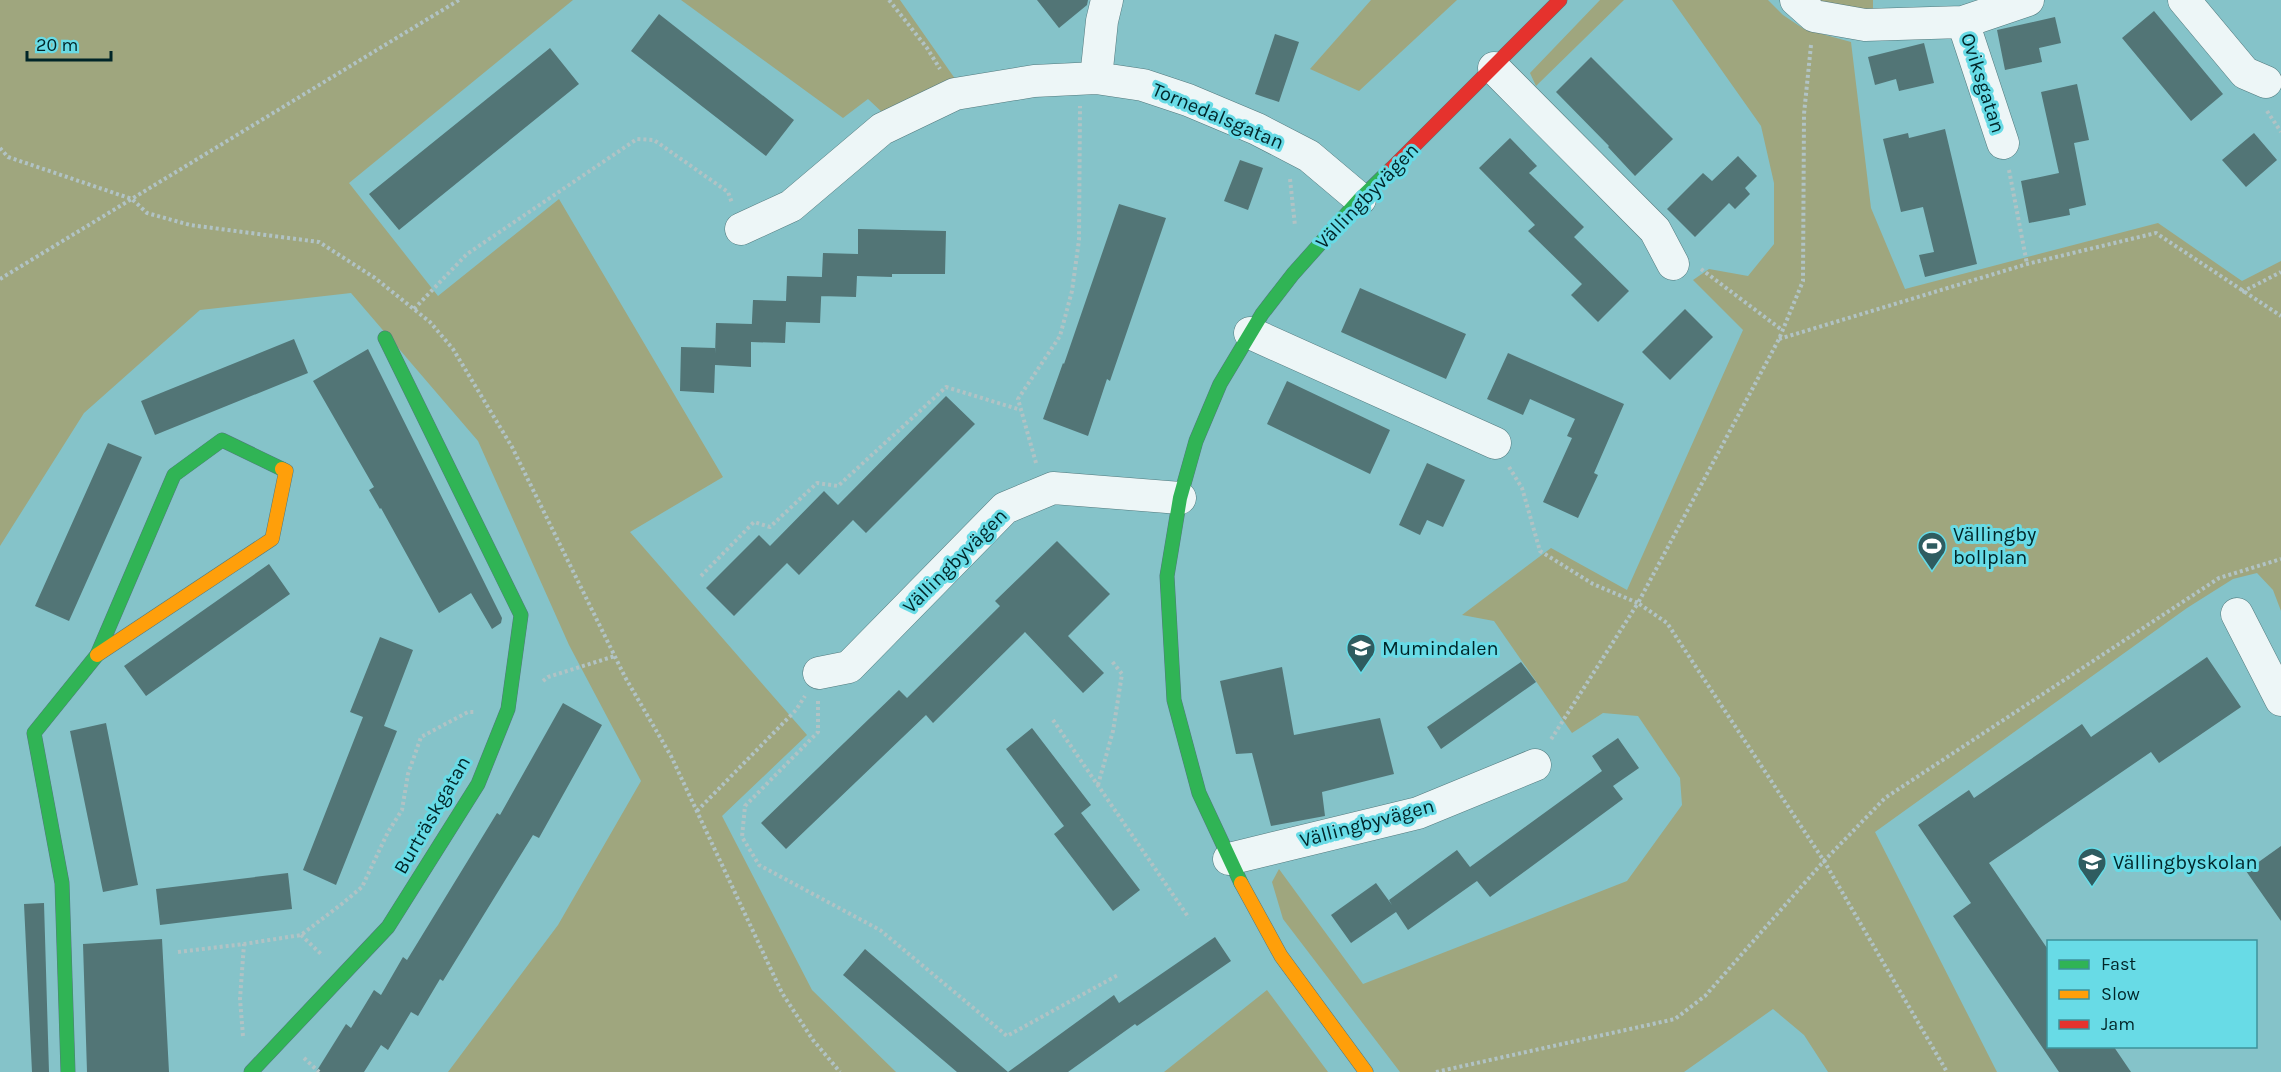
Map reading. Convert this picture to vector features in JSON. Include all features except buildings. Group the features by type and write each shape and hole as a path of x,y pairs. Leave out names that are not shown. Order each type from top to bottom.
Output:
{"street":[{"path":"1088,78 1107,0"},
{"name":"Vällingbyvägen","path":"1366,1072 1281,956 1229,859 1199,792 1174,700 1167,576 1180,498 1196,441 1220,384 1250,333 1293,274 1360,199 1560,0"},
{"name":"Oviksgatan","path":"1805,8 1865,25 1963,22 2028,0"},
{"path":"2184,0 2245,73 2266,82"},
{"name":"Oviksgatan","path":"1963,22 2003,143"},
{"path":"1494,68 1655,230 1673,264"},
{"name":"Tornedalsgatan","path":"741,229 791,206 882,129 955,94 1034,81 1088,78 1143,85 1188,100 1257,129 1309,156 1360,199"},
{"path":"1250,333 1495,443"},
{"name":"Burträskgatan","path":"256,1068 388,927 478,784 508,709 521,615 385,338"},
{"path":"68,1072 62,883 34,733 97,655 174,475 222,440 286,471 272,539 97,655"},
{"name":"Vällingbyvägen","path":"819,673 849,667 1005,508 1053,488 1180,498"},
{"path":"2237,614 2281,700"},
{"name":"Vällingbyvägen","path":"1229,859 1418,813 1535,765"}],"path":[{"path":"0,279 459,0"},
{"path":"889,0 927,48 955,94"},
{"path":"1535,765 1638,603 1779,339 1803,281 1805,8"},
{"path":"1044,492 1018,399 1060,336 1072,291 1079,240 1088,78"},
{"path":"414,309 467,254 637,139 654,140 728,192 741,229"},
{"path":"2003,143 2027,264"},
{"path":"0,148 8,157 132,199"},
{"path":"1289,174 1296,235"},
{"path":"1779,339 2027,264 2156,233 2281,316"},
{"path":"1673,264 1699,267 1782,330"},
{"path":"2242,292 2281,272"},
{"path":"701,576 754,522 770,527 817,483 838,486 946,387 1021,411"},
{"path":"1495,443 1522,488 1540,551 1593,585 1638,603 1667,623 1824,861 1947,1072"},
{"path":"1436,1072 1675,1019 1705,996 1824,861 1894,791 2219,578 2281,560"},
{"path":"548,676 615,656 671,756 782,993 813,1040 840,1072"},
{"path":"1098,786 1113,731 1122,674 1111,660"},
{"path":"696,811 796,710 819,673"},
{"path":"819,673 818,732 745,806 742,837 759,865 880,930 1007,1036 1118,975"},
{"path":"178,952 301,935 344,903 362,886 388,832 402,810 408,774 422,737 468,712 508,709"},
{"path":"1053,720 1189,918"},
{"path":"301,935 325,958"},
{"path":"244,944 240,999 244,1046 256,1068"},
{"path":"312,1066 319,1072"}],"green space":[{"path":"0,0 573,0 349,183 438,296 559,199 723,477 630,532 807,735 722,816 812,990 896,1072 448,1072 558,925 641,781 569,645 478,441 351,293 200,310 84,413 0,546"},
{"path":"681,0 900,0 958,83 929,91 884,114 868,99 843,118"},
{"path":"1371,0 1457,0 1359,91 1310,69"},
{"path":"1600,0 1624,0 1536,86 1530,73"},
{"path":"1672,0 1768,0 1783,15 1804,29 1851,42 1871,208 1905,289 2158,223 2242,281 2281,261 2281,611 2273,590 2257,573 2233,579 2187,608 1875,832 1997,1072 1828,1072 1804,1035 1773,1009 1684,1072 1400,1072 1283,919 1272,882 1279,869 1363,984 1627,881 1682,805 1680,778 1638,716 1603,713 1572,733 1494,621 1462,615 1551,548 1627,590 1743,330 1693,280 1709,269 1748,276 1774,244 1774,183 1761,126"},
{"path":"1819,0 1873,0 1873,14 1829,6"},
{"path":"1267,990 1328,1072 1164,1072"}],"traffic: fast":[{"path":"1241,883 1199,793 1174,700 1167,576 1180,498 1196,441 1220,384 1262,314 1293,274 1360,199 1391,169"},
{"path":"251,1072 388,927 478,784 508,709 521,615 385,338"},
{"path":"68,1072 62,883 34,733 97,655 174,475 222,440 282,469"}],"traffic: slow":[{"path":"97,655 272,539 286,471 282,469"},
{"path":"1241,883 1281,956 1366,1072"}],"traffic: jam":[{"path":"1391,169 1560,0"}],"place":[{"name":"Vällingby bollplan","path":"1932,572"},
{"name":"Mumindalen","path":"1361,674"},
{"name":"Vällingbyskolan","path":"2092,888"}]}
